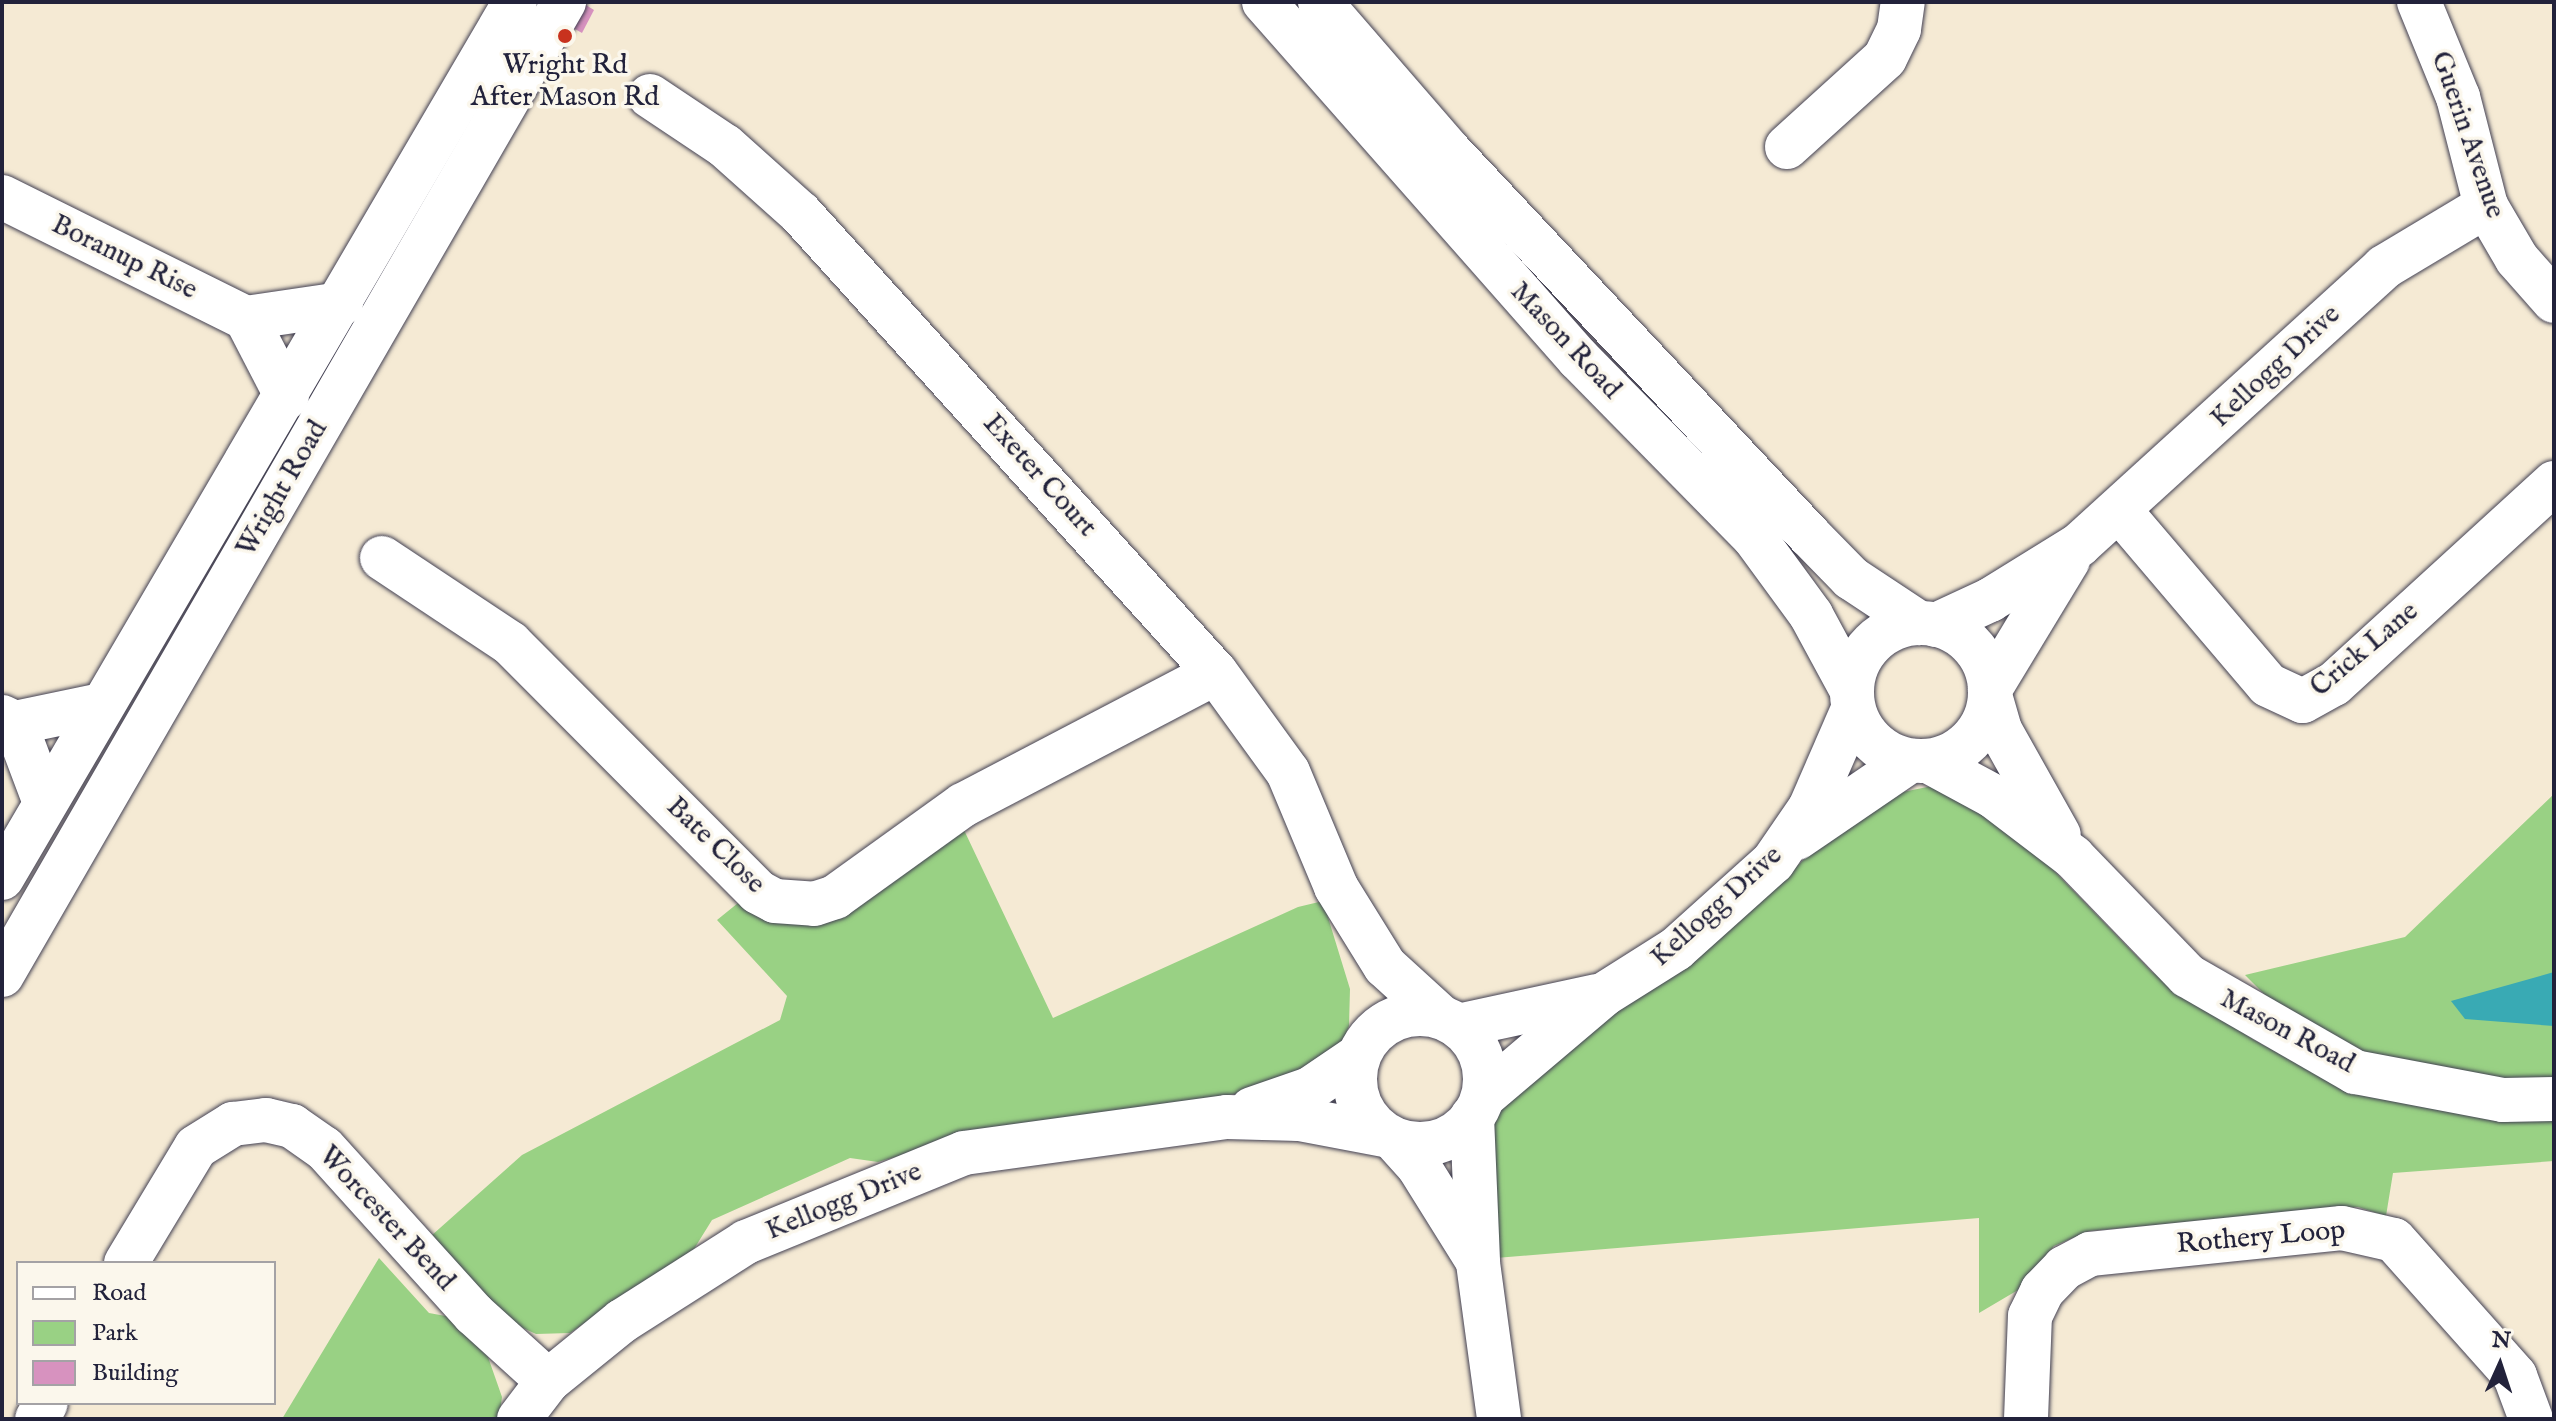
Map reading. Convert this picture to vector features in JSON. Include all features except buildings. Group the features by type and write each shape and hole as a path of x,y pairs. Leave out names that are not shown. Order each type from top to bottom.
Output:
{"street":[{"name":"Wright Road","path":"2,878 101,705 287,397 515,2"},
{"name":"Wright Road","path":"2,975 564,2"},
{"name":"Mason Road","path":"1264,2 1579,359 1754,537 1811,615 1852,699"},
{"name":"Mason Road","path":"1320,2 1450,152 1851,578 1928,624"},
{"path":"1787,147 1885,58 1899,29 1903,2"},
{"name":"Guerin Avenue","path":"2419,2 2458,97 2486,206 2517,259 2554,301"},
{"name":"Exeter Court","path":"650,96 725,146 800,213 1216,673 1288,772 1353,917 1385,966 1449,1021"},
{"name":"Boranup Rise","path":"2,197 246,318"},
{"name":"Kellogg Drive","path":"1928,624 1990,600 2079,545 2120,511 2384,267 2486,206"},
{"path":"287,397 246,318 341,304"},
{"name":"Crick Lane","path":"2120,511 2268,685 2286,698 2303,701 2334,684 2554,483"},
{"name":"Kellogg Drive","path":"1990,692 2037,604 2079,545"},
{"name":"Bate Close","path":"382,558 510,643 758,892 775,901 814,904 835,897 963,805 1216,673"},
{"path":"1928,624 1969,643 1984,665 1990,692 1976,734 1955,753 1919,761 1867,737 1852,699 1857,664 1872,643 1894,629 1928,624"},
{"name":"Mason Road","path":"1990,692 2000,730 2073,857"},
{"name":"Kellogg Drive","path":"1788,843 1823,783 1852,699"},
{"path":"45,803 8,720 101,705"},
{"name":"Mason Road","path":"1919,761 1993,796 2073,857 2188,976 2355,1072 2503,1100 2554,1099"},
{"name":"Kellogg Drive","path":"1478,1107 1603,995 1676,949 1788,843 1919,761"},
{"name":"Exeter Court","path":"1353,917 1365,977 1361,1050"},
{"name":"Kellogg Drive","path":"1449,1021 1603,995"},
{"path":"1478,1263 1419,1167 1357,1100 1361,1050 1383,1024 1402,1016 1449,1021 1481,1056 1478,1263 1499,1419"},
{"name":"Kellogg Drive","path":"519,1419 548,1381 622,1321 746,1242 964,1153 1227,1117 1310,1089 1361,1050"},
{"path":"1389,1137 1425,1145 1445,1140 1478,1107"},
{"name":"Kellogg Drive","path":"1227,1117 1327,1123 1389,1137"},
{"name":"Worcester Bend","path":"127,1261 185,1161 204,1140 252,1120 292,1126 324,1148 474,1314 548,1381"},
{"name":"Rothery Loop","path":"2026,1419 2030,1316 2042,1291 2064,1268 2090,1254 2342,1228 2394,1240 2515,1376 2531,1419"}],"green space":[{"path":"1937,785 2033,849 2152,972 2254,1040 2295,1062 2533,1121 2554,1121 2554,1161 2393,1173 2386,1216 2358,1207 2089,1231 2054,1246 2018,1290 1979,1313 1979,1218 1496,1258 1493,1120 1502,1100 1567,1043 1683,970 1821,844 1893,794"},
{"path":"2554,794 2554,1091 2381,1061 2279,1009 2245,975 2405,937"},
{"path":"964,830 1053,1018 1298,907 1323,901 1350,989 1349,1026 1341,1047 1329,1062 1248,1092 985,1131 878,1162 850,1158 712,1220 694,1249 570,1333 536,1334 510,1322 431,1236 522,1155 780,1020 787,996 717,920 738,903 777,923"},
{"path":"379,1258 429,1313 451,1317 488,1357 502,1397 499,1419 282,1419"}],"water":[{"path":"2554,972 2554,1026 2465,1019 2451,1001"}],"place":[{"name":"Wright Rd After Mason Rd","path":"565,36"}]}
